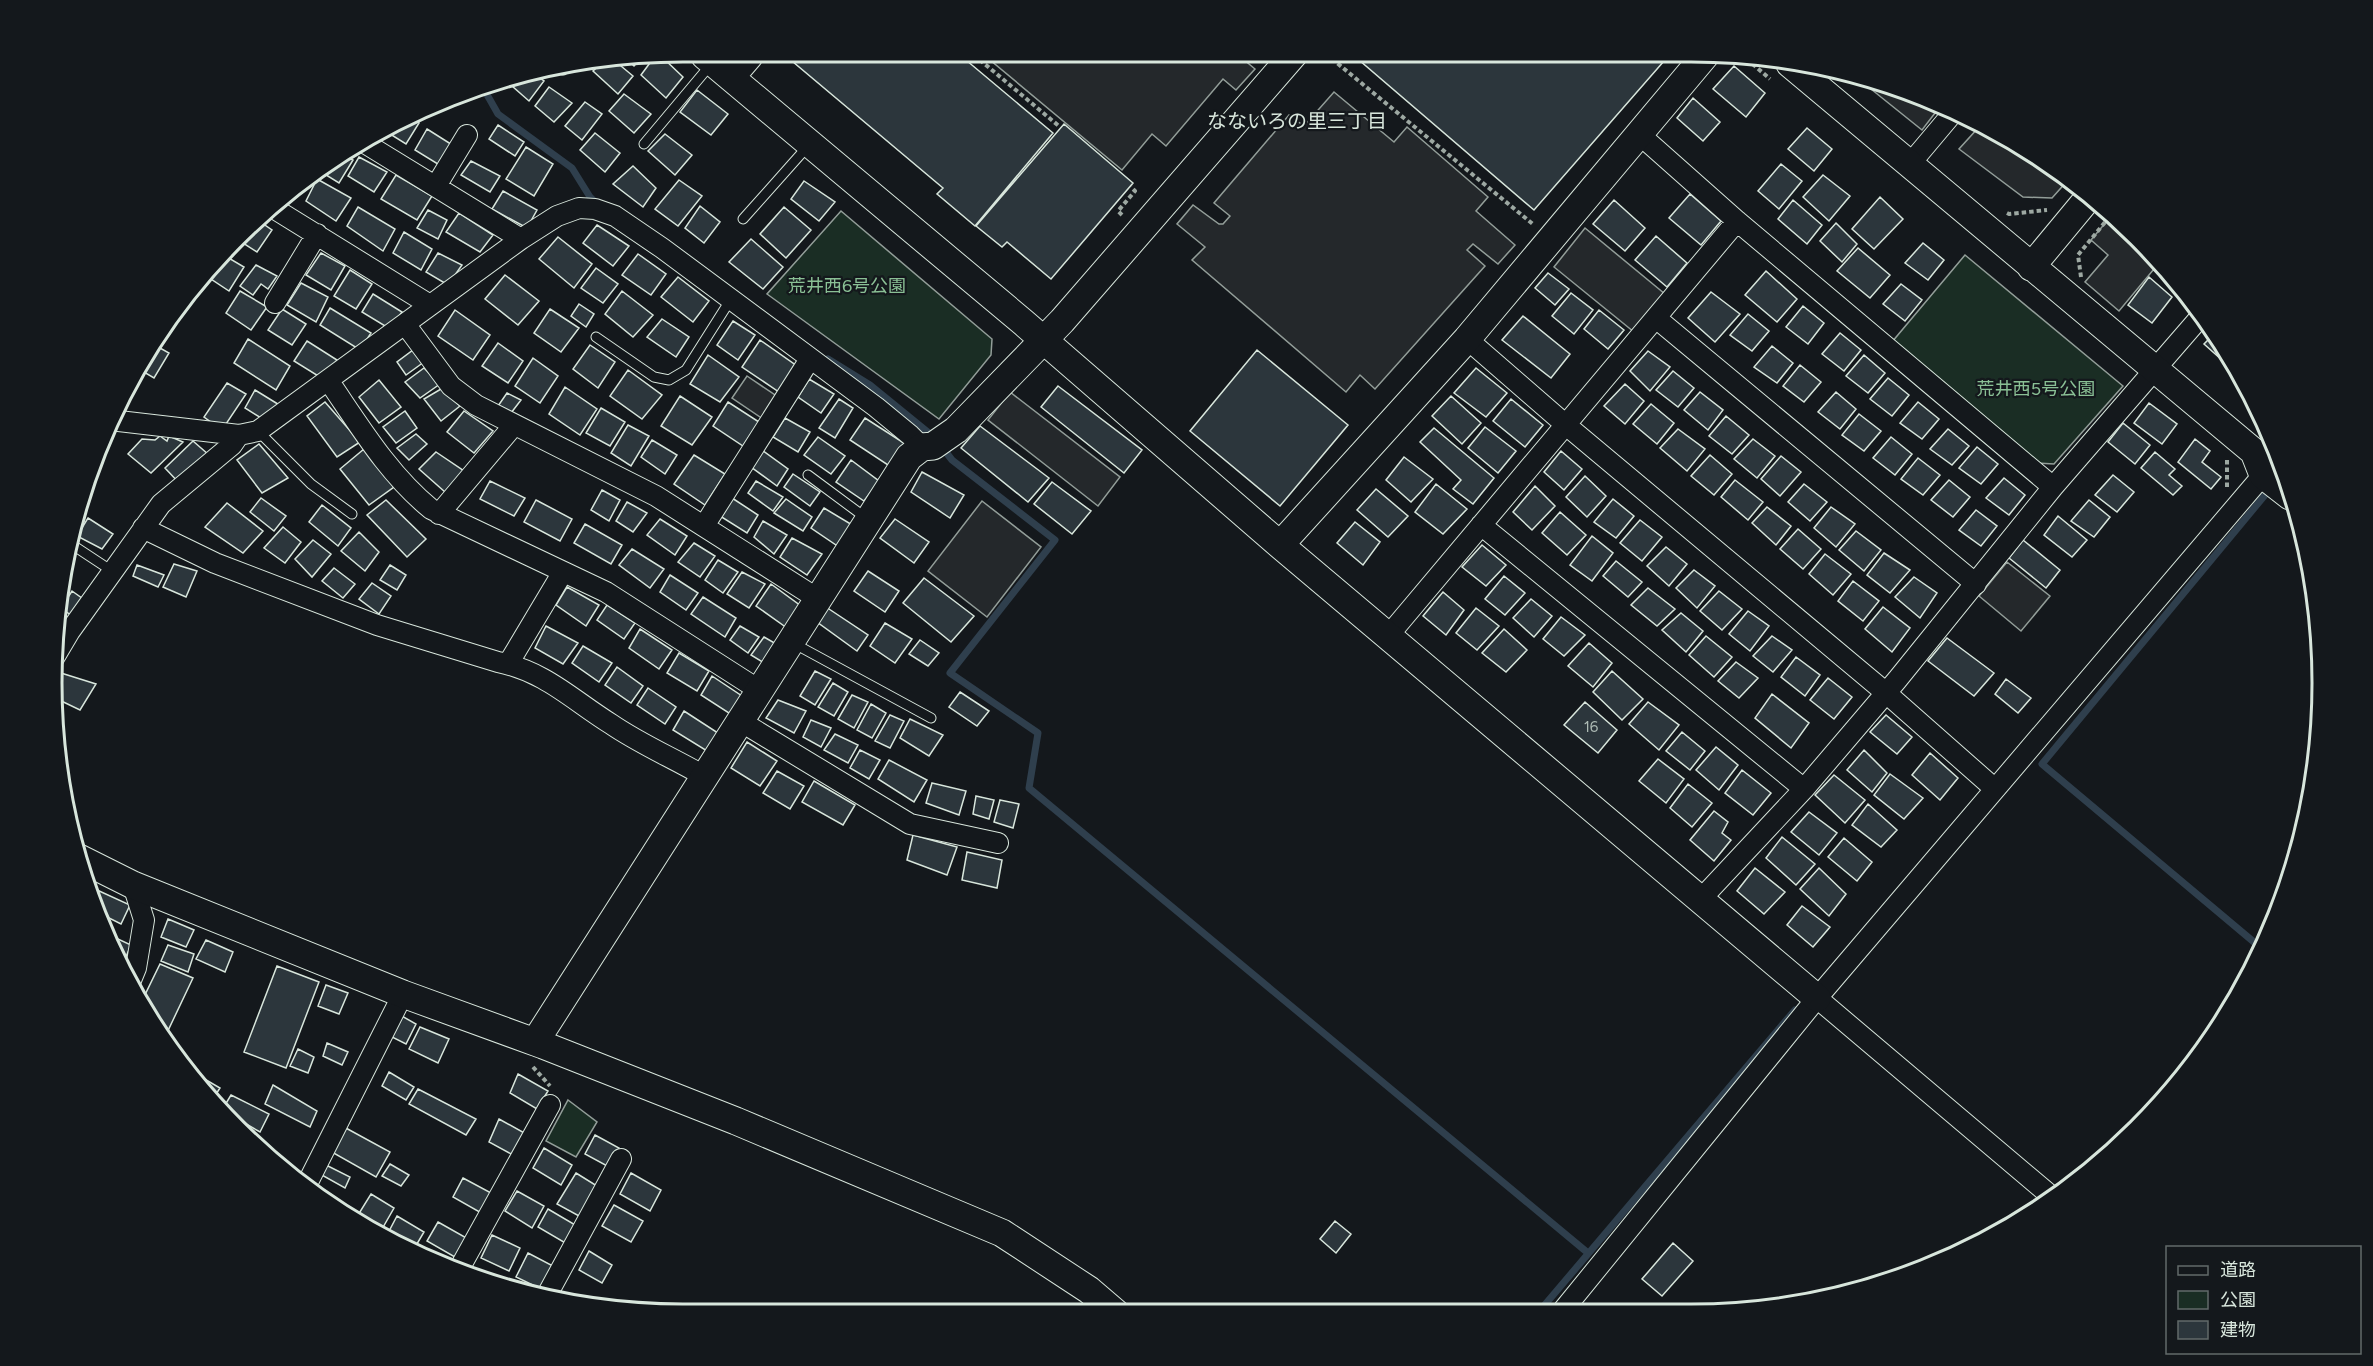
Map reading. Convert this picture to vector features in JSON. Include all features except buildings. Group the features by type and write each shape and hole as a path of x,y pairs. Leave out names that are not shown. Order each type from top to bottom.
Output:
{"street":[{"path":"539,1044 704,776 909,457 933,444 1043,341 1287,62"},
{"path":"1280,545 1467,339 1699,62"},
{"path":"716,65 2046,1192"},
{"path":"1568,1304 1817,998 1995,789 2276,479 2254,452 1799,71"},
{"path":"1910,164 1948,118"},
{"path":"436,186 467,134"},
{"path":"1639,134 1737,221 2053,487"},
{"path":"371,146 521,238"},
{"path":"2031,267 2084,203"},
{"path":"63,644 112,570 161,504 248,433 328,380 521,238 556,216 579,208 595,209 615,216 876,407 910,435 933,444"},
{"path":"279,211 430,305"},
{"path":"1388,636 1737,221"},
{"path":"275,303 317,234"},
{"path":"1656,318 1976,584"},
{"path":"1700,900 1804,789 1976,584 2053,487 2196,322"},
{"path":"405,324 451,386 476,405 656,496 818,599"},
{"path":"1467,339 1566,425 1885,692 1995,789"},
{"path":"704,526 810,359"},
{"path":"328,380 397,476 410,492 431,509 606,592 759,690"},
{"path":"120,421 248,433"},
{"path":"439,514 514,425"},
{"path":"1481,525 1804,789"},
{"path":"143,528 215,563 377,625 539,675 612,725 704,776"},
{"path":"508,664 563,572"},
{"path":"740,721 910,824 998,843"},
{"path":"88,863 133,885 403,994 736,1121 1002,1233 1089,1290 1105,1304"},
{"path":"133,885 144,920 134,973"},
{"path":"309,1179 403,994"},
{"path":"462,1264 550,1105"},
{"path":"550,1290 621,1159"}],"lane":[{"path":"644,144 716,65"},
{"path":"743,219 810,144"},
{"path":"596,337 654,377 669,380 686,370 730,299"},
{"path":"248,433 310,484 352,514"},
{"path":"808,475 868,520"},
{"path":"77,547 112,570"},
{"path":"791,641 931,718"}],"path":[{"path":"982,62 1060,127"},
{"path":"1336,62 1536,226"},
{"path":"1128,220 1118,211 1135,191 1131,187"},
{"path":"2000,207 2009,214 2047,210 2053,203"},
{"path":"1529,234 1543,218"},
{"path":"2081,282 2078,255 2106,221"},
{"path":"2226,489 2227,455"},
{"path":"539,1044 531,1065 555,1091 550,1105"}],"green space":[{"name":"荒井西6号公園","path":"841,211 992,339 991,355 939,419 767,294"},
{"name":"荒井西5号公園","path":"1965,255 2123,386 2054,464 2037,463 1892,342"},
{"path":"568,1100 597,1122 576,1157 546,1141"}],"shaded area":[{"path":"992,62 1247,62 1255,69 1236,90 1223,79 1166,146 1152,134 1122,170"},
{"path":"1870,88 1933,111 1935,113 1922,130"},
{"path":"1334,92 1394,142 1407,127 1488,197 1476,211 1515,245 1498,264 1473,244 1467,250 1485,266 1375,389 1360,375 1346,392 1192,260 1205,247 1177,224 1193,205 1219,224 1223,224 1230,216 1214,203 1289,115 1304,126"},
{"path":"1975,131 2035,166 2063,186 2052,198 2023,197 1959,149"},
{"path":"2106,222 2154,269 2119,311 2085,282 2108,255 2091,240"},
{"path":"1585,228 1665,294 1634,332 1554,267"},
{"path":"747,376 778,397 763,419 732,398"},
{"path":"1010,392 1120,477 1098,506 988,420"},
{"path":"982,501 1041,547 987,617 928,571"},
{"path":"2007,562 2050,596 2021,631 1979,596"}],"waterway":[{"path":"486,93 498,114 572,168 590,197 598,205"},
{"path":"828,359 870,385 935,438"},
{"path":"942,447 952,460 1055,540 950,673 1038,733 1029,788 1588,1253"},
{"path":"2254,942 2042,764 2270,489"},
{"path":"1545,1304 1795,1010"}],"district":[{"name":"なないろの里三丁目","path":"1297,121"}]}
